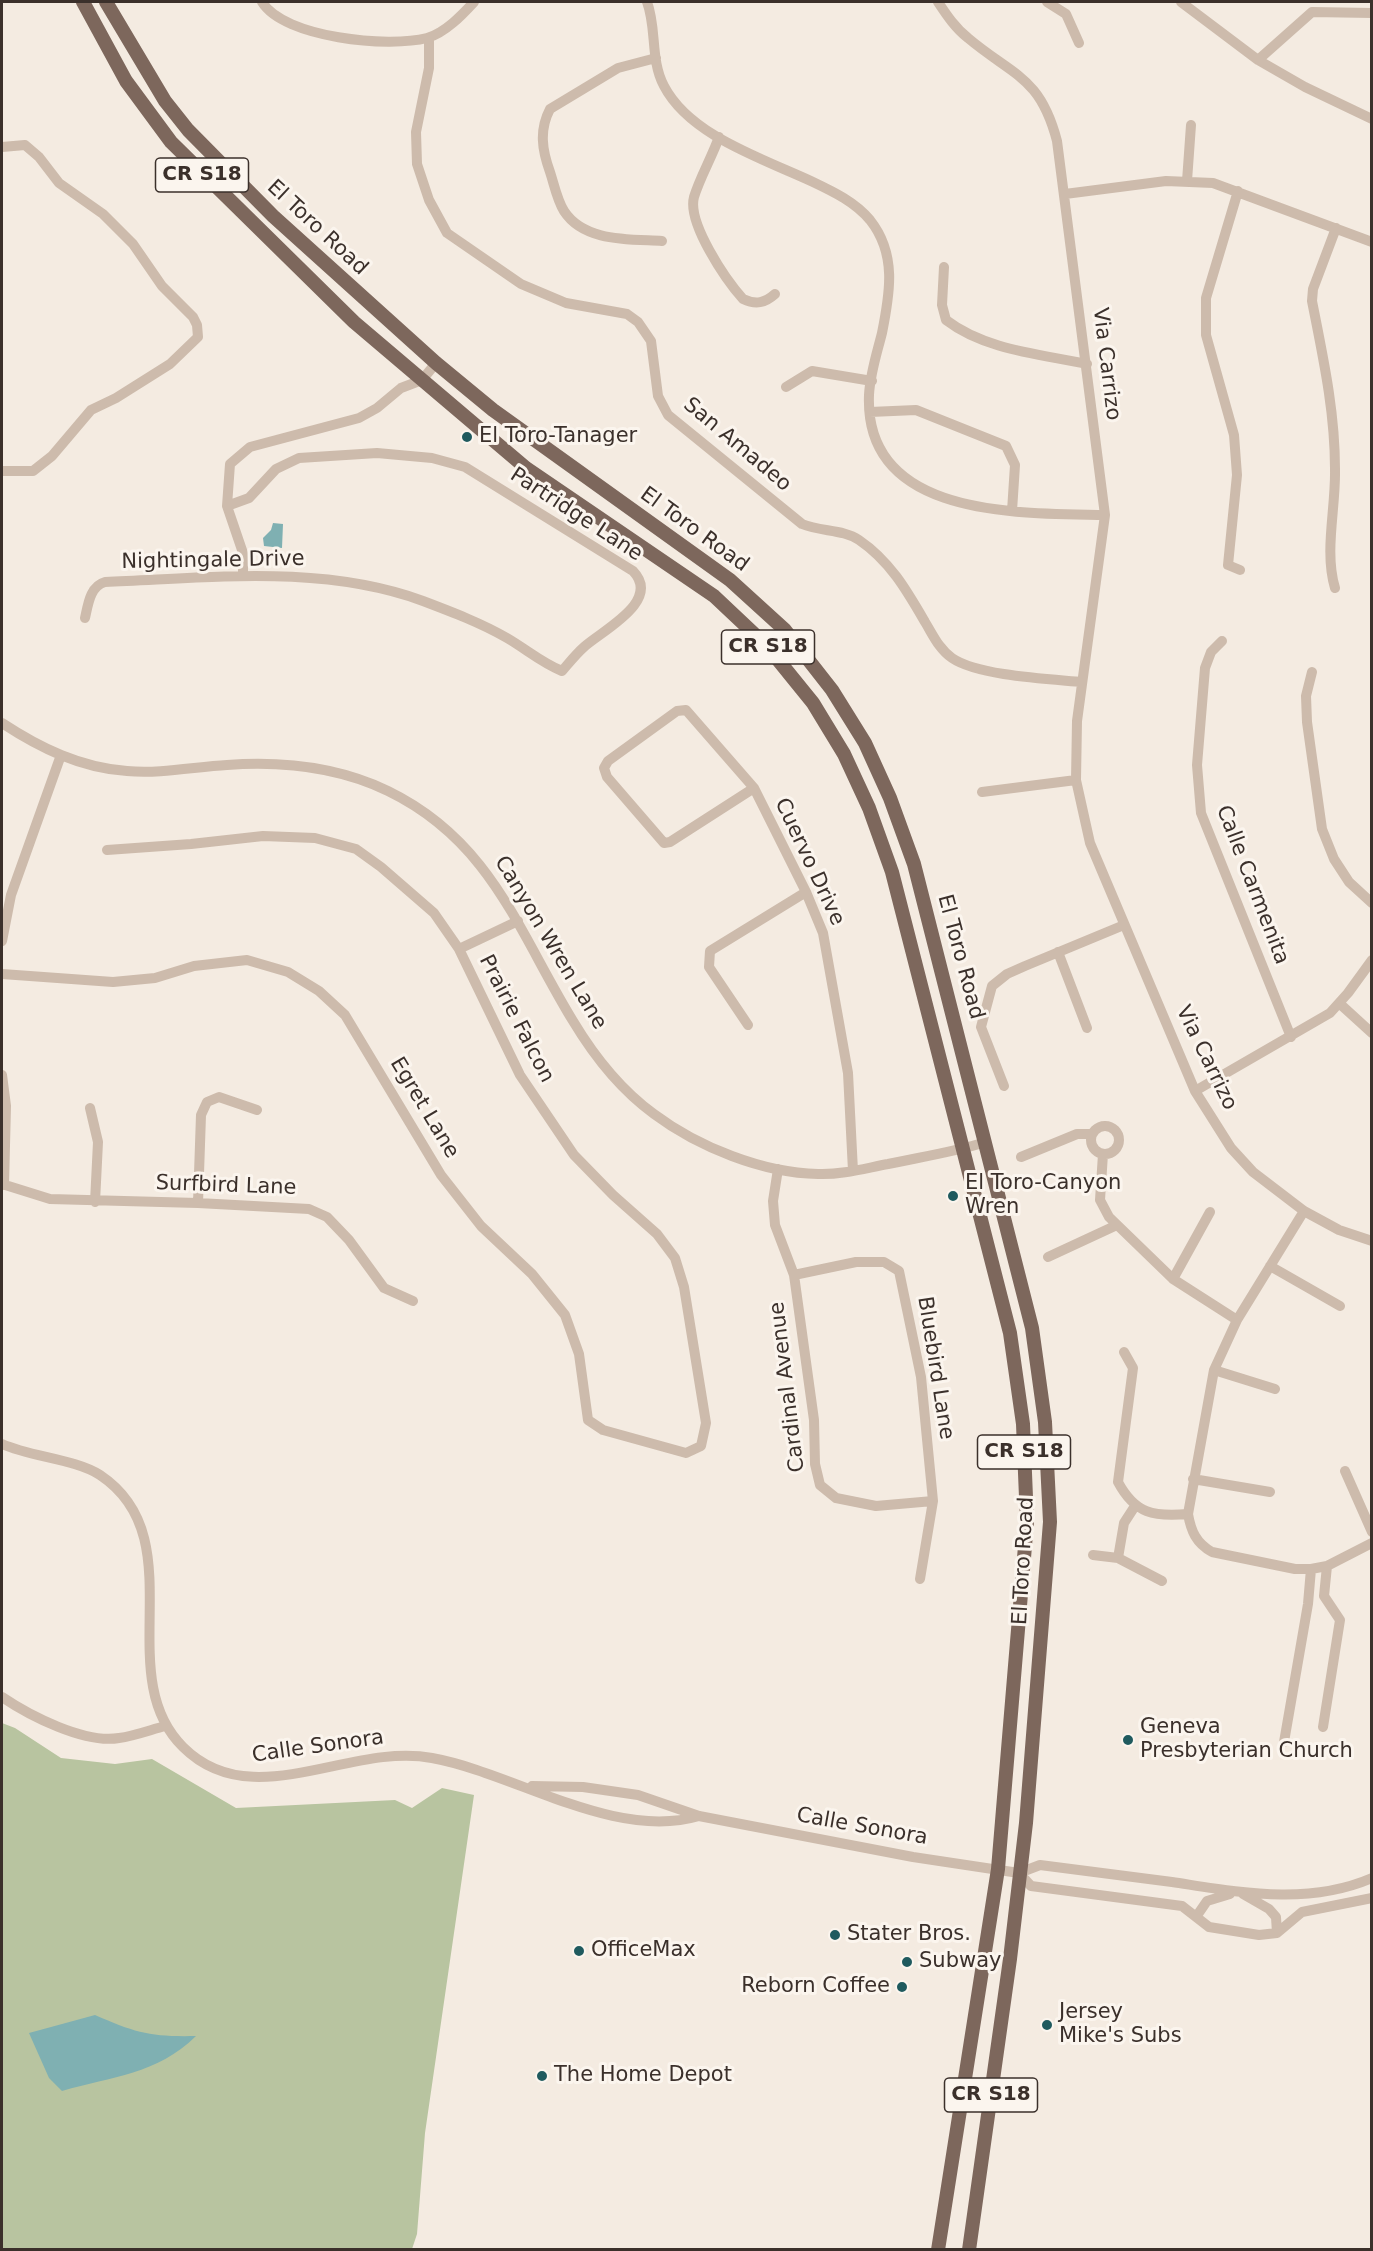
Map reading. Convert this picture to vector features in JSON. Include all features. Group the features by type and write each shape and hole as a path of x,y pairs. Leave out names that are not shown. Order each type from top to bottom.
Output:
{"main road":[{"name":"El Toro Road","path":"83,2 126,81 171,142 354,322 526,468 714,596 766,645 813,703 844,754 869,808 892,872 1010,1332 1023,1424 1028,1522 998,1869 938,2250"},
{"name":"El Toro Road","path":"106,2 165,101 188,130 273,216 436,363 493,410 730,580 785,630 832,690 865,743 890,798 914,864 1032,1328 1045,1422 1050,1511 1026,1822 1010,1959 969,2250"}],"street":[{"path":"262,2 286,23 305,29 397,43 429,38 453,23 474,2"},
{"path":"647,2 652,16 656,58 662,83 684,115 719,137 854,204 877,232 888,260 891,276 889,299 872,381 870,412 876,438 887,459 907,480 939,497 963,505 1012,511 1105,515"},
{"name":"Via Carrizo","path":"938,2 968,38 1015,70 1040,98 1051,118 1065,194 1105,515 1077,721 1076,780 1090,843 1195,1091 1231,1148 1253,1172 1304,1210 1339,1230 1371,1241"},
{"path":"1047,2 1066,14 1079,43"},
{"path":"1181,2 1258,60 1305,87 1371,119"},
{"path":"1258,60 1310,7 1371,13"},
{"name":"San Amadeo","path":"429,38 429,68 416,132 417,164 429,200 447,233 521,284 566,303 627,314 638,322 651,341 657,396 668,416 802,525 858,539 877,554 902,583 942,649 953,659 972,668 1082,682"},
{"path":"656,58 618,68 550,109 545,119 542,145 563,210 576,225 608,236 662,241"},
{"path":"1187,181 1191,125"},
{"path":"719,137 694,198 695,221 708,247 743,299 751,303 761,303 775,294"},
{"path":"2,147 25,145 59,183 103,214 133,244 162,286 194,317 198,337 170,364 140,384 91,410 52,456 33,471 2,471"},
{"path":"1065,194 1166,181 1213,183 1371,242"},
{"path":"1238,191 1206,298 1206,335 1234,435 1237,475 1228,565 1240,570"},
{"path":"1335,588 1329,569 1334,509 1334,415 1312,300 1313,289 1336,228"},
{"path":"944,267 942,305 946,320 960,331 1003,347 1087,364"},
{"path":"243,576 243,553 227,506 230,464 250,447 359,418 377,408 401,387 422,380 436,363"},
{"path":"786,387 812,371 872,381"},
{"path":"870,412 916,410 1006,447 1015,465 1012,511"},
{"name":"Partridge Lane","path":"227,506 249,498 276,469 299,458 377,453 432,458 460,465 633,571 642,586 638,599 629,611 584,647 562,671"},
{"name":"Nightingale Drive","path":"84,618 92,594 101,583 243,576 308,577 368,586 407,596 485,626 562,671"},
{"name":"Calle Carmenita","path":"1222,641 1211,652 1205,668 1197,765 1201,813 1291,1037"},
{"path":"1312,672 1306,696 1307,713 1322,829 1334,859 1349,882 1371,903"},
{"name":"Cuervo Drive","path":"754,788 670,842 664,843 608,777 604,768 608,761 677,711 686,711 692,715 754,788 806,891 823,933 848,1073 853,1171"},
{"name":"Canyon Wren Lane","path":"2,723 61,755 89,765 143,772 274,763 322,769 369,783 411,805 454,836 483,866 518,921 574,1023 608,1072 654,1114 699,1141 778,1169 818,1174 853,1171 986,1142"},
{"path":"2,941 6,892 61,755"},
{"path":"982,792 1076,780"},
{"name":"Prairie Falcon","path":"107,850 263,836 315,838 356,849 381,867 434,913 459,949 520,1075 574,1155 613,1195 657,1234 675,1258 684,1287 706,1423 702,1446"},
{"path":"748,1025 709,968 710,951 806,891"},
{"path":"459,949 518,921"},
{"path":"1004,1086 981,1027 992,986 1007,974 1124,925"},
{"path":"1058,952 1087,1028"},
{"name":"Egret Lane","path":"2,974 113,982 155,978 194,966 247,960 288,972 320,991 345,1016 441,1175 482,1226 532,1275 565,1315 579,1354 588,1420 603,1430 686,1453 702,1446"},
{"path":"1195,1091 1291,1037 1330,1012 1340,1003 1371,960"},
{"path":"1340,1003 1371,1033"},
{"path":"2,1075 6,1106 3,1184"},
{"path":"198,1203 201,1115 207,1102 219,1096 257,1110"},
{"path":"90,1108 98,1142 94,1202"},
{"path":"1021,1157 1077,1134 1092,1134 1100,1127 1115,1131 1117,1147 1103,1154 1094,1149 1092,1134"},
{"path":"1103,1154 1100,1200 1102,1208 1173,1279 1237,1320"},
{"name":"Cardinal Avenue","path":"778,1169 773,1201 775,1225 794,1275 814,1420 815,1464 820,1485 836,1498 876,1506 933,1501"},
{"name":"Surfbird Lane","path":"3,1184 50,1199 309,1209 327,1217 349,1240 384,1288 413,1301"},
{"path":"1304,1210 1237,1320 1214,1370 1188,1514 1196,1539 1212,1552 1295,1569 1327,1566 1370,1547"},
{"path":"1173,1279 1210,1212"},
{"path":"1048,1257 1117,1225"},
{"name":"Bluebird Lane","path":"794,1275 856,1262 884,1262 899,1271 921,1377 933,1501 920,1579"},
{"path":"1270,1266 1340,1306"},
{"path":"1124,1352 1132,1368 1118,1482 1135,1506 1155,1514 1188,1514"},
{"path":"1214,1370 1275,1389"},
{"path":"2,1444 24,1454 78,1466 99,1475 129,1505 145,1536 150,1674 158,1710 165,1726 117,1739 72,1732 22,1711 2,1697"},
{"path":"1345,1471 1371,1532"},
{"path":"1193,1479 1270,1492"},
{"path":"1118,1558 1124,1523 1135,1506"},
{"path":"1093,1555 1118,1558 1162,1581"},
{"path":"1323,1726 1340,1620 1324,1596 1327,1566"},
{"path":"1284,1742 1308,1604 1311,1569"},
{"path":"1308,1604 1329,1605"},
{"name":"Calle Sonora","path":"165,1726 183,1748 202,1762 240,1776 264,1779 386,1756 431,1757 601,1812 645,1820 678,1822 699,1816"},
{"name":"Calle Sonora","path":"526,1786 596,1789 638,1795 699,1816 913,1857 1019,1873 1040,1865 1238,1893 1320,1893 1371,1878"},
{"path":"596,1789 597,1804 601,1812"},
{"name":"Calle Sonora","path":"1019,1873 1031,1886 1182,1906 1196,1917 1209,1927 1222,1931 1259,1935 1277,1933 1276,1917 1269,1909 1238,1893 1208,1901 1196,1917"},
{"path":"1277,1933 1302,1912 1371,1898"}],"green space":[{"path":"2,1723 15,1728 61,1758 115,1764 152,1759 236,1808 395,1800 412,1808 442,1788 474,1795 425,2133 417,2234 412,2249 2,2249"}],"water":[{"path":"273,523 283,524 282,548 264,546 263,538 271,530"},
{"path":"95,2015 144,2033 196,2036 181,2049 149,2067 62,2091 49,2078 29,2033"}],"place":[{"name":"El Toro-Tanager","path":"467,437"},
{"name":"El Toro-Canyon Wren","path":"953,1196"},
{"name":"Geneva Presbyterian Church","path":"1128,1740"},
{"name":"Stater Bros.","path":"835,1935"},
{"name":"OfficeMax","path":"579,1951"},
{"name":"Subway","path":"907,1962"},
{"name":"Reborn Coffee","path":"902,1987"},
{"name":"Jersey Mike's Subs","path":"1047,2025"},
{"name":"The Home Depot","path":"542,2076"}]}
